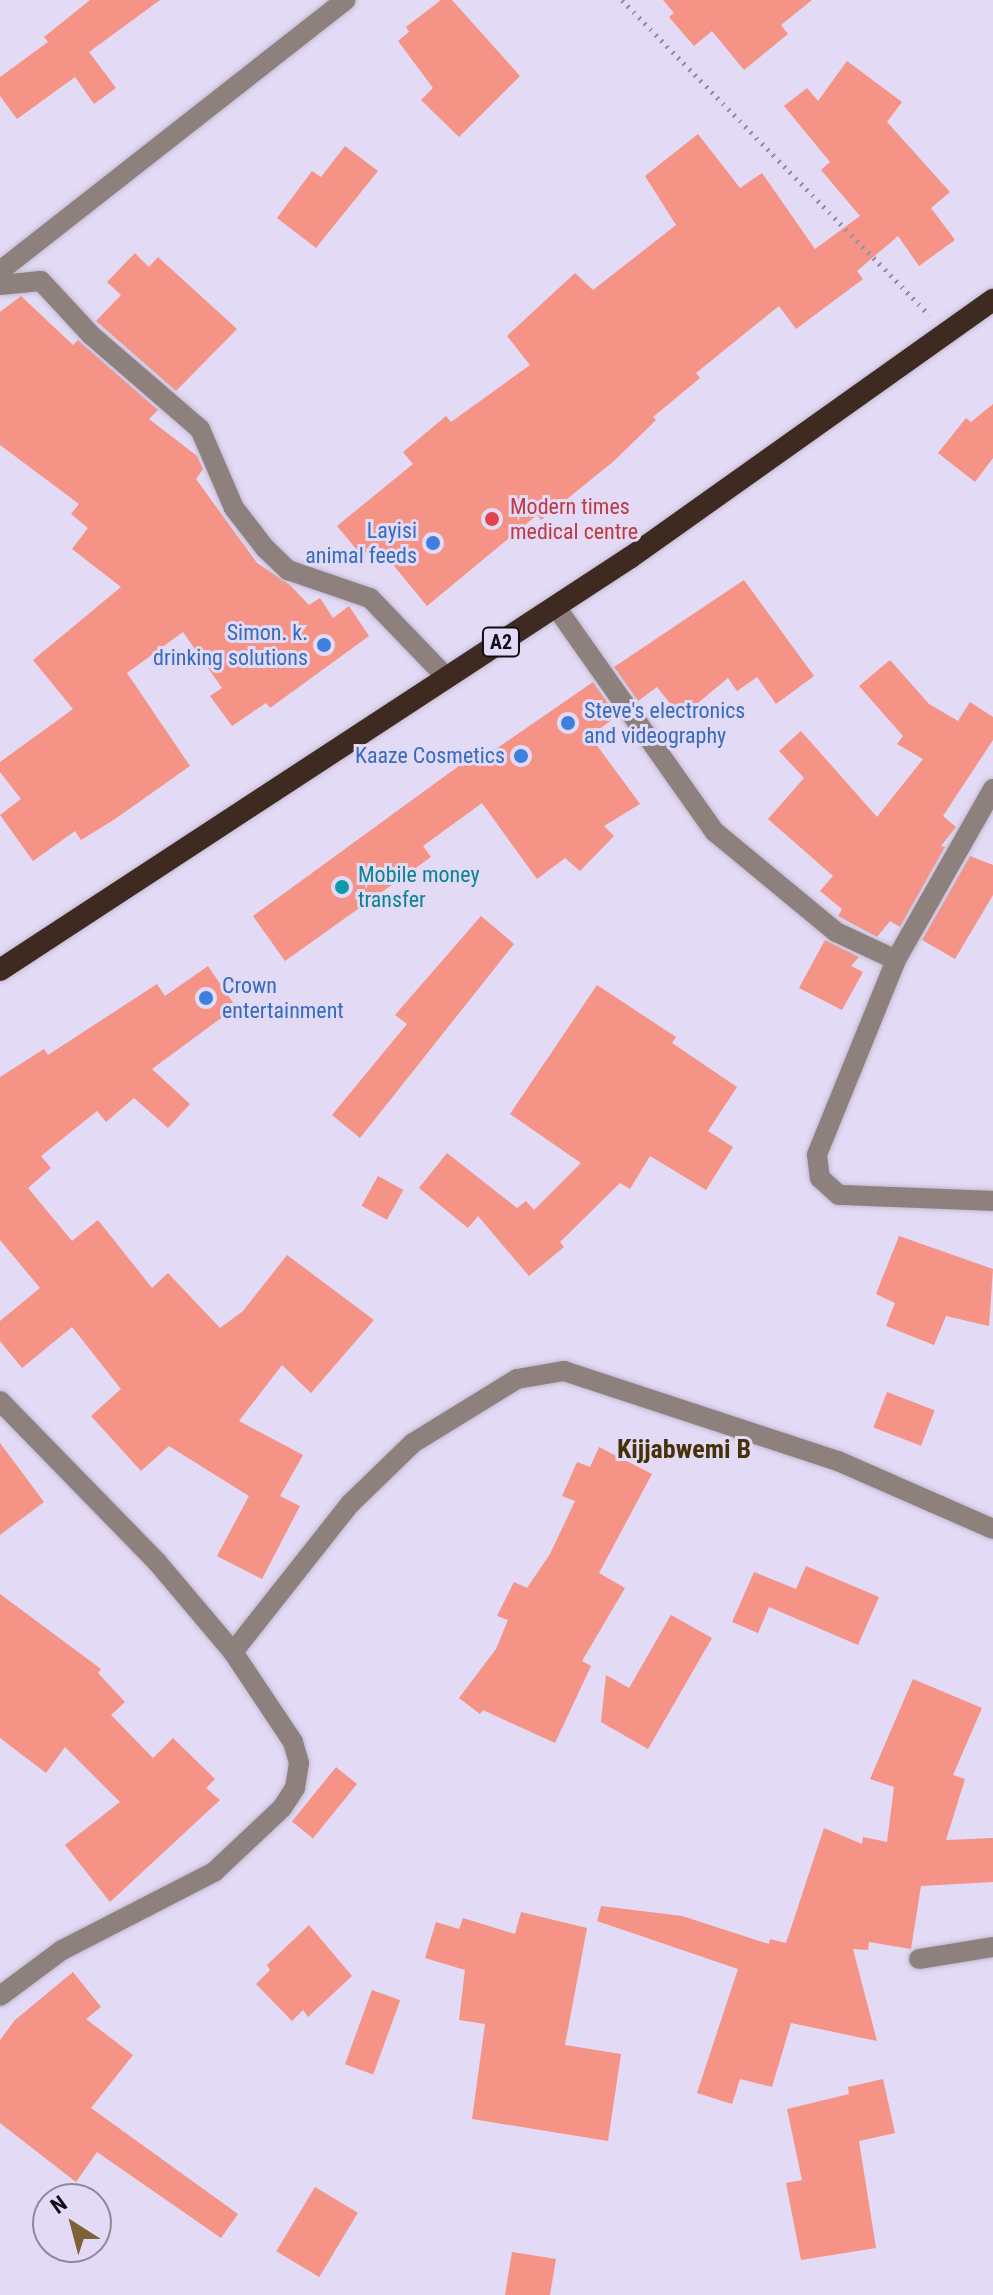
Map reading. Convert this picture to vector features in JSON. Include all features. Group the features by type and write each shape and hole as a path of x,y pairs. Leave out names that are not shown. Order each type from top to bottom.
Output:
{"highway":[{"name":"A2","path":"0,970 556,607 993,300"}],"street":[{"path":"0,271 332,4"},
{"path":"0,285 41,281 91,335 200,429 234,508 265,548 288,570 370,598 446,677"},
{"path":"556,607 715,832 836,932 896,960"},
{"path":"993,789 896,960 817,1155 820,1178 839,1195 993,1201"},
{"path":"233,1652 350,1504 413,1443 478,1399 532,1376 564,1371 651,1396 838,1461 993,1529"},
{"path":"0,1401 157,1562 233,1652 293,1742 299,1763 295,1788 282,1808 214,1872 52,1956 0,1996"},
{"path":"919,1959 993,1947"}],"path":[{"path":"622,0 946,333"}],"building":[{"path":"90,0 160,0 89,52 116,88 94,104 75,77 17,119 0,96 0,77 48,42 44,37"},
{"path":"441,0 452,0 520,76 459,137 421,100 433,88 398,41 409,32 406,27"},
{"path":"663,0 812,0 781,25 788,34 744,70 712,31 694,46 669,17 674,13"},
{"path":"847,61 902,102 887,122 950,192 931,208 955,240 919,266 898,236 857,271 863,279 796,329 779,306 696,373 700,378 653,417 656,420 614,461 541,520 537,515 427,606 376,544 362,556 337,526 413,464 403,452 446,416 451,422 530,365 507,336 575,273 593,290 676,225 645,176 698,134 740,188 762,173 815,249 860,216 821,170 830,162 784,106 807,88 818,101"},
{"path":"345,146 378,171 316,248 277,218 312,171 321,177"},
{"path":"135,253 149,267 158,257 237,329 176,391 96,321 121,295 107,282"},
{"path":"21,296 73,345 78,340 158,410 149,419 197,456 203,469 196,479 257,563 290,585 309,605 320,598 333,618 349,606 369,636 270,708 266,703 232,726 210,696 222,688 183,632 127,673 190,766 81,840 75,831 33,861 0,815 21,799 0,772 0,762 73,709 33,660 121,587 72,549 88,528 71,514 79,504 0,445 0,312"},
{"path":"993,404 993,458 975,482 938,453 966,418 971,422"},
{"path":"744,580 814,676 776,704 757,677 737,691 728,678 681,717 657,687 638,701 614,667"},
{"path":"890,660 929,704 958,721 970,702 993,717 993,740 943,816 956,827 941,846 945,847 900,927 890,921 877,937 838,916 842,909 820,891 833,876 768,819 804,778 779,751 801,731 877,817 923,759 897,744 903,736 859,686"},
{"path":"593,682 617,716 590,736 640,804 604,826 614,836 580,871 565,858 537,879 482,803 423,846 431,857 285,961 253,916 478,752 483,758"},
{"path":"970,856 993,865 993,895 955,959 922,940"},
{"path":"481,916 514,944 360,1138 332,1115 407,1024 395,1015"},
{"path":"825,940 859,957 851,966 863,972 842,1010 799,988"},
{"path":"208,966 236,1007 152,1069 190,1104 168,1128 134,1098 106,1122 97,1111 41,1156 51,1168 28,1188 72,1241 98,1220 152,1288 168,1273 220,1328 243,1311 287,1255 374,1320 311,1393 282,1365 239,1421 303,1455 280,1496 300,1506 262,1579 217,1556 249,1496 169,1446 141,1471 91,1416 121,1389 72,1327 22,1368 0,1341 0,1321 40,1288 0,1240 0,1077 44,1049 48,1055 157,984 165,996"},
{"path":"597,985 676,1037 672,1043 737,1087 708,1131 733,1147 706,1190 650,1156 630,1189 620,1183 560,1242 564,1247 529,1276 478,1216 468,1228 419,1188 447,1153 517,1208 526,1201 534,1210 581,1163 510,1114"},
{"path":"378,1176 403,1190 387,1220 362,1206"},
{"path":"899,1236 993,1269 989,1326 946,1316 934,1345 886,1326 895,1303 876,1294"},
{"path":"887,1392 935,1410 921,1446 873,1427"},
{"path":"0,1443 44,1502 0,1535"},
{"path":"599,1447 652,1474 599,1573 625,1588 582,1661 591,1666 555,1743 483,1710 480,1714 459,1698 496,1649 508,1620 497,1616 514,1582 527,1588 550,1554 575,1501 562,1496 577,1462 590,1467"},
{"path":"806,1566 879,1597 858,1645 769,1607 758,1633 732,1622 754,1572 796,1589"},
{"path":"0,1594 101,1669 98,1673 125,1702 111,1715 153,1758 173,1738 215,1779 206,1788 220,1800 110,1902 65,1845 120,1802 65,1747 46,1773 0,1738"},
{"path":"671,1615 712,1638 648,1749 601,1722 606,1675 629,1688"},
{"path":"913,1679 982,1708 953,1775 965,1779 946,1840 993,1838 993,1882 921,1886 911,1949 869,1942 868,1950 853,1949 877,2041 791,2023 772,2087 740,2079 732,2104 697,2093 738,1969 597,1921 601,1906 682,1916 769,1944 770,1939 786,1943 824,1828 862,1844 863,1837 887,1842 894,1787 870,1779"},
{"path":"336,1767 357,1784 313,1838 292,1821"},
{"path":"521,1912 587,1928 565,2045 621,2054 608,2141 472,2119 485,2024 459,2020 465,1970 425,1958 436,1922 459,1929 463,1918 515,1934"},
{"path":"309,1925 352,1976 308,2017 303,2010 292,2021 256,1984 270,1970 267,1965"},
{"path":"73,1972 101,2007 86,2019 133,2055 91,2108 238,2214 221,2238 97,2152 76,2182 0,2123 0,2040 15,2020"},
{"path":"372,1990 400,2000 373,2074 345,2064"},
{"path":"883,2079 895,2133 859,2141 876,2248 801,2260 786,2183 802,2180 787,2109 849,2094 848,2087"},
{"path":"315,2187 358,2213 319,2277 276,2251"},
{"path":"512,2252 556,2259 550,2295 505,2295"}],"place":[{"name":"Modern times medical centre","path":"492,519"},
{"name":"Layisi animal feeds","path":"433,543"},
{"name":"Simon. k. drinking solutions","path":"324,645"},
{"name":"Steve's electronics and videography","path":"568,723"},
{"name":"Kaaze Cosmetics","path":"521,756"},
{"name":"Mobile money transfer","path":"342,887"},
{"name":"Crown entertainment","path":"206,998"}],"district":[{"name":"Kijjabwemi B","path":"684,1450"}]}
